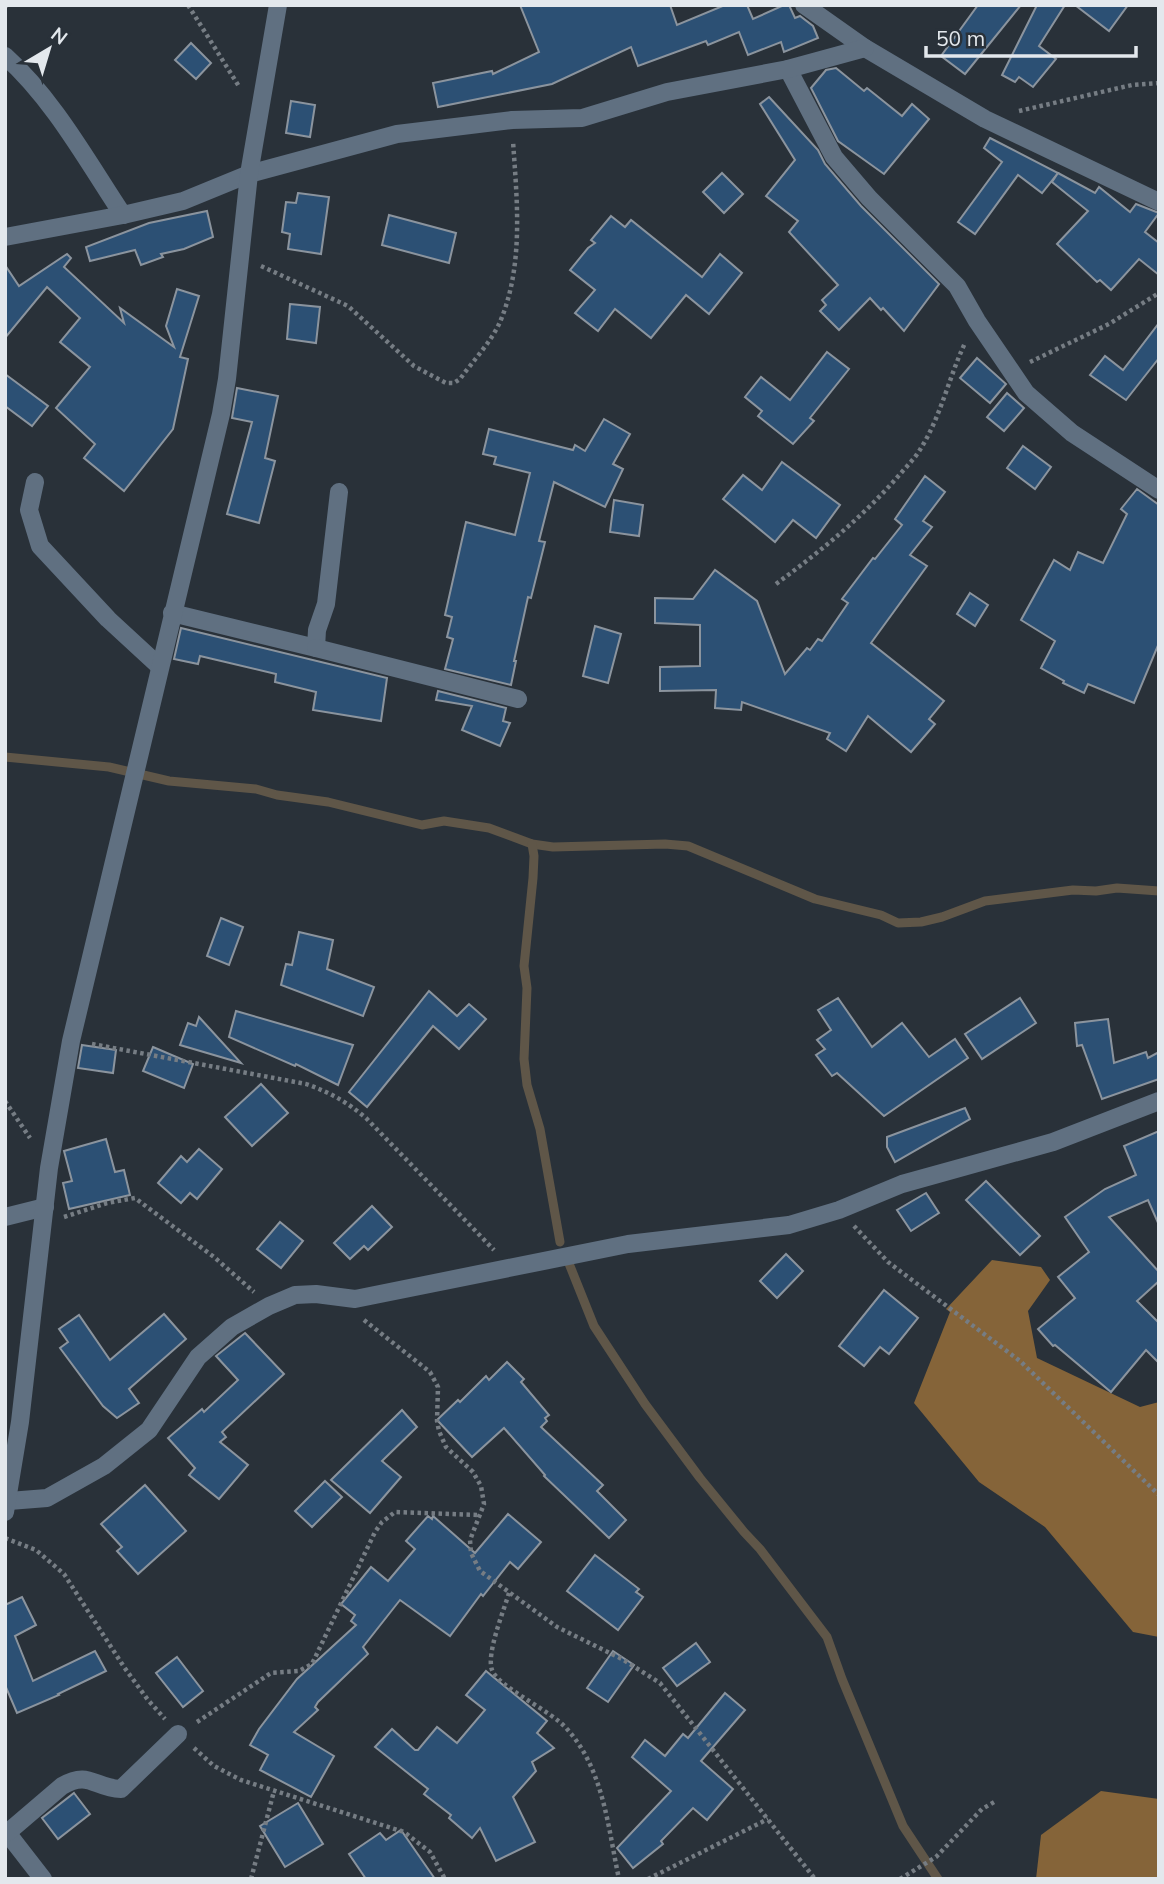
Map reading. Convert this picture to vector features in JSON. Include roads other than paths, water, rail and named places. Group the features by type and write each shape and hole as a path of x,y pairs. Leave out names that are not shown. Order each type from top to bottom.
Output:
{"street":[{"path":"278,5 249,174 221,414 71,1041 49,1168 7,1506 47,1498 104,1466 149,1430 198,1357 232,1327 295,1295 316,1294 355,1299 628,1244 789,1225 839,1210 902,1184 1053,1142 1159,1101"},
{"path":"804,5 865,48 985,119 1159,202"},
{"path":"5,237 183,201 249,174 397,134 512,120 582,118 667,92 788,69 865,48"},
{"path":"5,56 22,71 49,103 122,215"},
{"path":"788,69 834,157 869,198 943,270 966,300 977,321 1026,393 1072,433 1159,490"},
{"path":"35,482 29,510 40,546 108,619 159,666"},
{"path":"316,649 317,630 326,604 339,492"},
{"path":"172,613 518,699"},
{"path":"5,1217 44,1216"},
{"path":"43,1879 6,1832 72,1780 84,1778 102,1786 121,1788 178,1734"}],"waterway":[{"path":"5,757 109,767 169,781 256,789 277,795 328,802 422,825 444,821 489,828 532,844 553,847 665,844 688,846 815,899 881,915 898,923 921,922 942,917 985,901 1073,890 1117,888 1159,891"},
{"path":"532,844 533,878 524,966 527,988 524,1059 527,1085 540,1129 560,1242"},
{"path":"566,1256 594,1326 645,1404 700,1478 760,1549 827,1637 903,1826 938,1879"}]}
